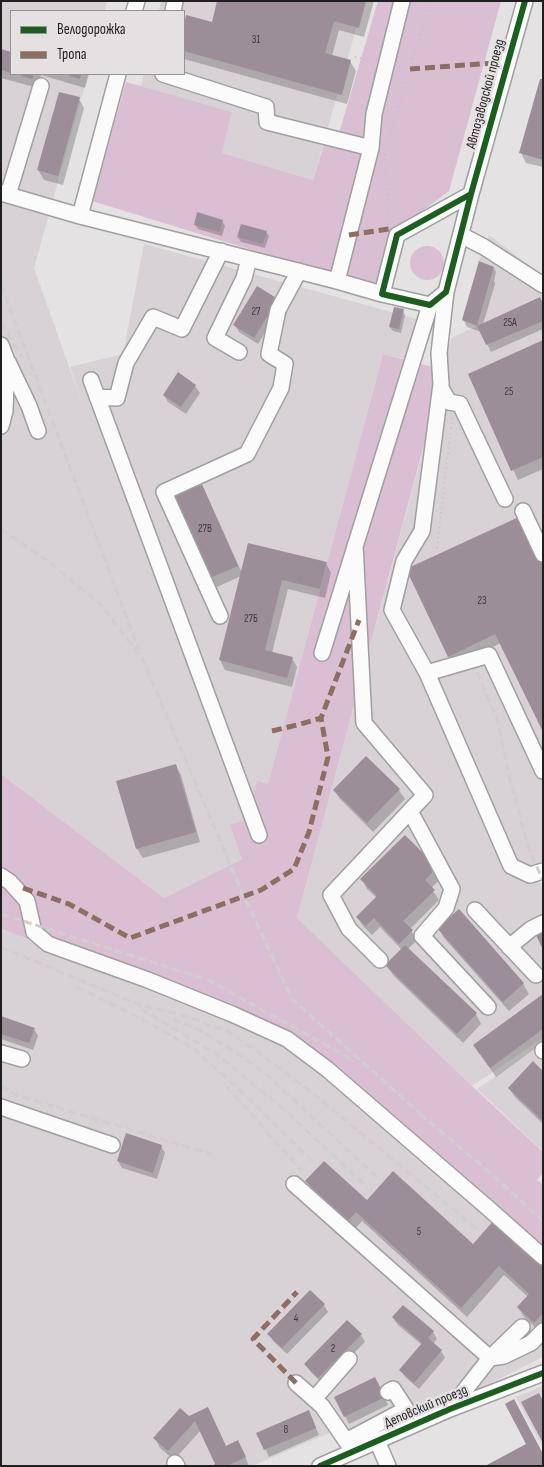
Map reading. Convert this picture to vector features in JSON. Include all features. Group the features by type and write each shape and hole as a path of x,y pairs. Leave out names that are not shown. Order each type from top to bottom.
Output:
{"street":[{"path":"337,281 371,148 374,114 402,1"},
{"name":"Автозаводской проезд","path":"525,1 446,292 439,353 440,388 422,531 404,561 392,610 427,673 511,866 530,875 543,871"},
{"path":"80,216 118,75"},
{"path":"166,75 266,107 267,122 371,148"},
{"path":"41,86 5,194 80,216 430,305"},
{"path":"382,294 397,235 472,194"},
{"path":"461,235 484,247 543,285"},
{"path":"97,397 118,398 126,363 153,317 182,329 221,252"},
{"path":"239,352 215,338 244,278 249,259"},
{"path":"220,616 164,492 247,454 281,388 285,364 269,354 278,310 299,272"},
{"path":"322,653 430,305 446,292"},
{"path":"1,345 30,406 38,432"},
{"path":"1,426 5,411 7,361"},
{"path":"91,380 259,835"},
{"path":"440,388 449,402 460,404 505,499"},
{"path":"523,511 543,554"},
{"path":"356,545 364,723 425,795 331,895 349,929 380,960"},
{"path":"427,673 490,655 543,770"},
{"path":"410,811 452,889 446,908 422,936 488,1007"},
{"path":"1,876 10,882 27,900 34,932 48,944 232,1014 286,1039 327,1069 543,1257"},
{"path":"475,910 536,975"},
{"path":"509,947 531,928 543,923"},
{"path":"1,1053 22,1059"},
{"path":"1,1107 112,1145"},
{"path":"294,1184 490,1358 504,1356 531,1343 543,1331"},
{"path":"450,1409 490,1358 522,1327"},
{"path":"314,1399 349,1359"},
{"name":"Деповский проезд","path":"320,1466 350,1446 376,1441 450,1409 543,1373"},
{"path":"296,1383 322,1406 350,1446 406,1409 393,1389 388,1392"},
{"path":"376,1441 388,1466"}],"path":[{"path":"397,235 389,229 385,154 430,1"},
{"path":"437,548 454,403"}],"shaded area":[{"path":"1,1 107,1 105,10 10,10 10,75 88,75 34,268 85,412 70,367 123,354 144,244 417,319 405,359 383,354 268,784 242,859 164,898 1,774"},
{"path":"161,1 364,1 313,180 222,153 232,112 141,87 144,75 185,75 185,10 159,10"},
{"path":"378,1 501,1 449,191 389,236 377,284 301,265 92,201 126,82 232,112 222,153 313,180 326,138 337,140"},
{"path":"489,235 543,276 543,879 539,881 543,890 543,1038 472,1086 297,918 441,384 451,338 477,326 492,276 476,269"},
{"path":"427,246 434,247 439,251 443,256 443,270 439,275 434,279 427,280 420,279 415,275 411,270 410,263 411,256 415,251 420,247"},
{"path":"383,354 444,370 297,918 543,1152 543,1173 537,1180 543,1185 543,1255 311,1050 143,980 1,929 1,774 164,898 242,859 230,825 246,820 257,781 268,784"},
{"path":"1,929 143,980 311,1050 543,1255 543,1357 439,1409 417,1414 356,1441 346,1426 252,1466 1,1466"},
{"path":"543,1044 543,1151 477,1089"},
{"path":"543,1386 543,1448 516,1397"}],"building":[{"path":"217,1 366,1 359,28 334,21 325,53 351,60 342,95 185,51 186,15 212,22"},
{"path":"1,49 10,52 10,73 1,70"},
{"path":"19,75 34,75 32,79"},
{"path":"67,75 81,75 80,79"},
{"path":"540,79 543,79 543,160 519,153"},
{"path":"59,92 80,97 58,176 37,170"},
{"path":"197,212 223,220 220,232 194,225"},
{"path":"241,224 267,231 263,244 237,237"},
{"path":"479,261 494,267 477,326 462,320"},
{"path":"257,286 278,299 254,338 233,325"},
{"path":"540,297 543,304 543,321 486,345 477,326"},
{"path":"394,307 404,309 399,329 389,327"},
{"path":"543,340 543,457 511,471 468,374"},
{"path":"178,372 196,385 181,407 163,395"},
{"path":"200,480 238,566 210,578 172,492"},
{"path":"521,516 543,563 543,732 495,634 448,657 406,569"},
{"path":"248,543 327,562 320,589 282,580 265,650 293,657 287,678 219,660"},
{"path":"366,756 400,789 367,823 333,790"},
{"path":"176,764 196,832 136,849 116,781"},
{"path":"405,835 437,867 425,880 435,890 403,921 413,930 399,944 374,918 366,926 356,917 377,896 360,879"},
{"path":"459,909 524,983 503,1002 437,928"},
{"path":"543,931 543,950 536,935"},
{"path":"405,945 477,1013 457,1034 385,965"},
{"path":"543,994 543,1029 490,1068 473,1045"},
{"path":"1,1016 35,1028 29,1043 1,1034"},
{"path":"533,1061 543,1071 543,1121 508,1088"},
{"path":"126,1133 162,1145 153,1173 117,1161"},
{"path":"324,1161 367,1200 393,1171 473,1244 495,1219 543,1263 543,1313 534,1323 517,1307 529,1294 499,1266 461,1308 356,1212 348,1221 305,1181"},
{"path":"310,1290 325,1304 282,1348 267,1334"},
{"path":"403,1305 434,1331 428,1338 442,1350 414,1383 399,1370 422,1343 392,1317"},
{"path":"347,1320 362,1334 318,1378 304,1364"},
{"path":"375,1377 385,1397 344,1417 334,1397"},
{"path":"539,1393 543,1401 543,1443 521,1402"},
{"path":"514,1399 543,1454 543,1466 485,1466 526,1444 505,1404"},
{"path":"208,1407 226,1446 238,1440 246,1457 227,1466 212,1466 215,1464 195,1421 168,1451 153,1438 180,1408 189,1416"},
{"path":"309,1410 316,1428 264,1450 256,1433"}],"railway":[{"path":"1,285 139,650"},
{"path":"1,323 23,358"},
{"path":"1,529 48,561 101,605 143,660 242,892 292,999 425,1118"},
{"path":"477,672 498,722 509,776 528,846 543,881"},
{"path":"1,914 208,980 346,1056 353,1062"},
{"path":"1,947 140,1005 189,1017 226,1031 254,1049 315,1095 478,1230"},
{"path":"77,987 140,1018 193,1048 246,1096 312,1161"},
{"path":"141,1009 215,1053 280,1106 372,1191"},
{"path":"173,1019 200,1030 267,1075 380,1180"},
{"path":"1,1086 16,1095 211,1154"},
{"path":"226,1087 301,1170"},
{"path":"420,1114 488,1171 543,1221"}],"marked path":[{"path":"410,69 494,63"},
{"path":"349,235 389,229"},
{"path":"272,731 321,718 359,620"},
{"path":"23,888 69,904 130,938 261,890 294,869 309,832 328,757 321,718"},
{"path":"296,1383 253,1339 297,1292"}],"cycle path":[{"path":"471,194 397,235 382,294 430,305 446,292 471,194 525,1"},
{"path":"320,1466 450,1409 543,1373"}]}
